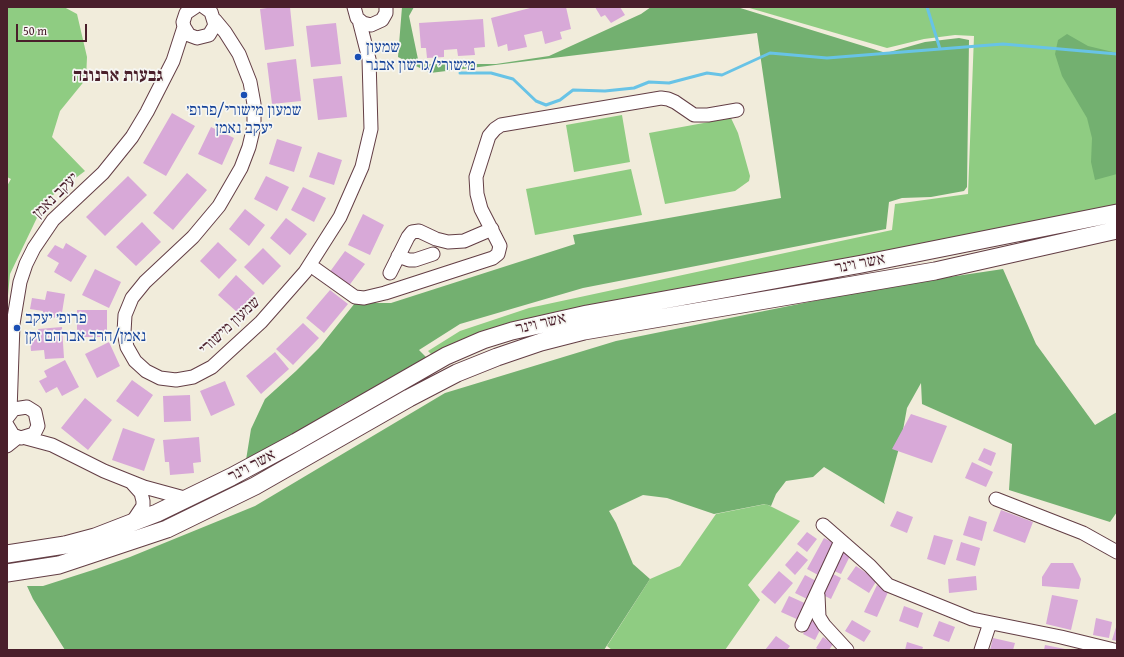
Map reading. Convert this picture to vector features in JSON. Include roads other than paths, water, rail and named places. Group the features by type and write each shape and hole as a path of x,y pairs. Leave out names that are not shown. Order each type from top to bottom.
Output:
{"main road":[{"name":"אשר וינר","path":"7,554 65,545 131,524 188,499 296,442 446,356 483,340 512,331 587,314 862,264 1117,213"},
{"name":"אשר וינר","path":"7,573 59,565 167,529 255,486 409,398 456,373 541,342 584,331 935,271 1117,230"}],"street":[{"name":"יעקב נאמן","path":"9,416 11,346 16,302 22,276 34,248 53,220 103,173 121,152 145,116 173,61 184,27 184,17 190,9 195,7"},
{"name":"שמעון מישורי","path":"204,7 211,12 215,20 225,32 236,50 250,82 254,104 254,126 249,148 241,168 219,206 192,237 145,282 132,298 125,315 124,332 127,347 135,361 146,371 160,378 176,380 194,377 212,367 277,306 310,265 340,217 354,187 365,157 371,120 369,59 359,20 355,14 354,7"},
{"path":"359,20 368,24 397,7"},
{"name":"שמעון מישורי","path":"369,59 383,15"},
{"path":"205,36 214,29 215,20"},
{"path":"184,27 189,34 222,39 236,50"},
{"name":"יעקב נאמן","path":"173,61 186,47 205,36"},
{"path":"310,265 355,297 364,298 385,293 493,258 498,254 500,246 481,209 477,194 476,177 490,136 495,129 501,126 661,98 675,102 694,115 708,115 737,110"},
{"path":"390,273 412,232 419,231 436,239 448,242 464,240 492,229"},
{"path":"398,256 409,260 415,260 433,254"},
{"name":"יעקב נאמן","path":"11,374 19,398 27,407 35,412 38,420"},
{"path":"9,416 18,407 27,407"},
{"path":"7,446 22,438 34,434 38,426 38,420"},
{"path":"38,420 56,441 73,454"},
{"path":"7,427 13,435 52,445 128,481 166,494 188,499"},
{"path":"128,481 138,489 143,501 139,512 131,524"},
{"path":"996,499 1083,533 1117,552"},
{"path":"823,525 870,566 888,585 972,619 1061,637 1114,650"},
{"path":"802,625 841,541"},
{"path":"818,592 819,617 824,625 847,650"},
{"path":"981,650 990,623"}],"waterway":[{"path":"927,7 940,49"},
{"path":"460,73 491,73 513,79 536,101 546,105 560,100 573,90 605,91 634,88 649,82 669,83 707,73 722,75 770,53 827,58 1003,44 1117,54"}],"place":[{"name":"שמעון מישורי/גרשון אבנר","path":"358,57"},
{"name":"שמעון מישורי/פרופ׳ יעקב נאמן","path":"244,95"},
{"name":"פרופ׳ יעקב נאמן/הרב אברהם זקן","path":"17,328"}],"district":[{"name":"גבעות ארנונה","path":"118,76"}]}
